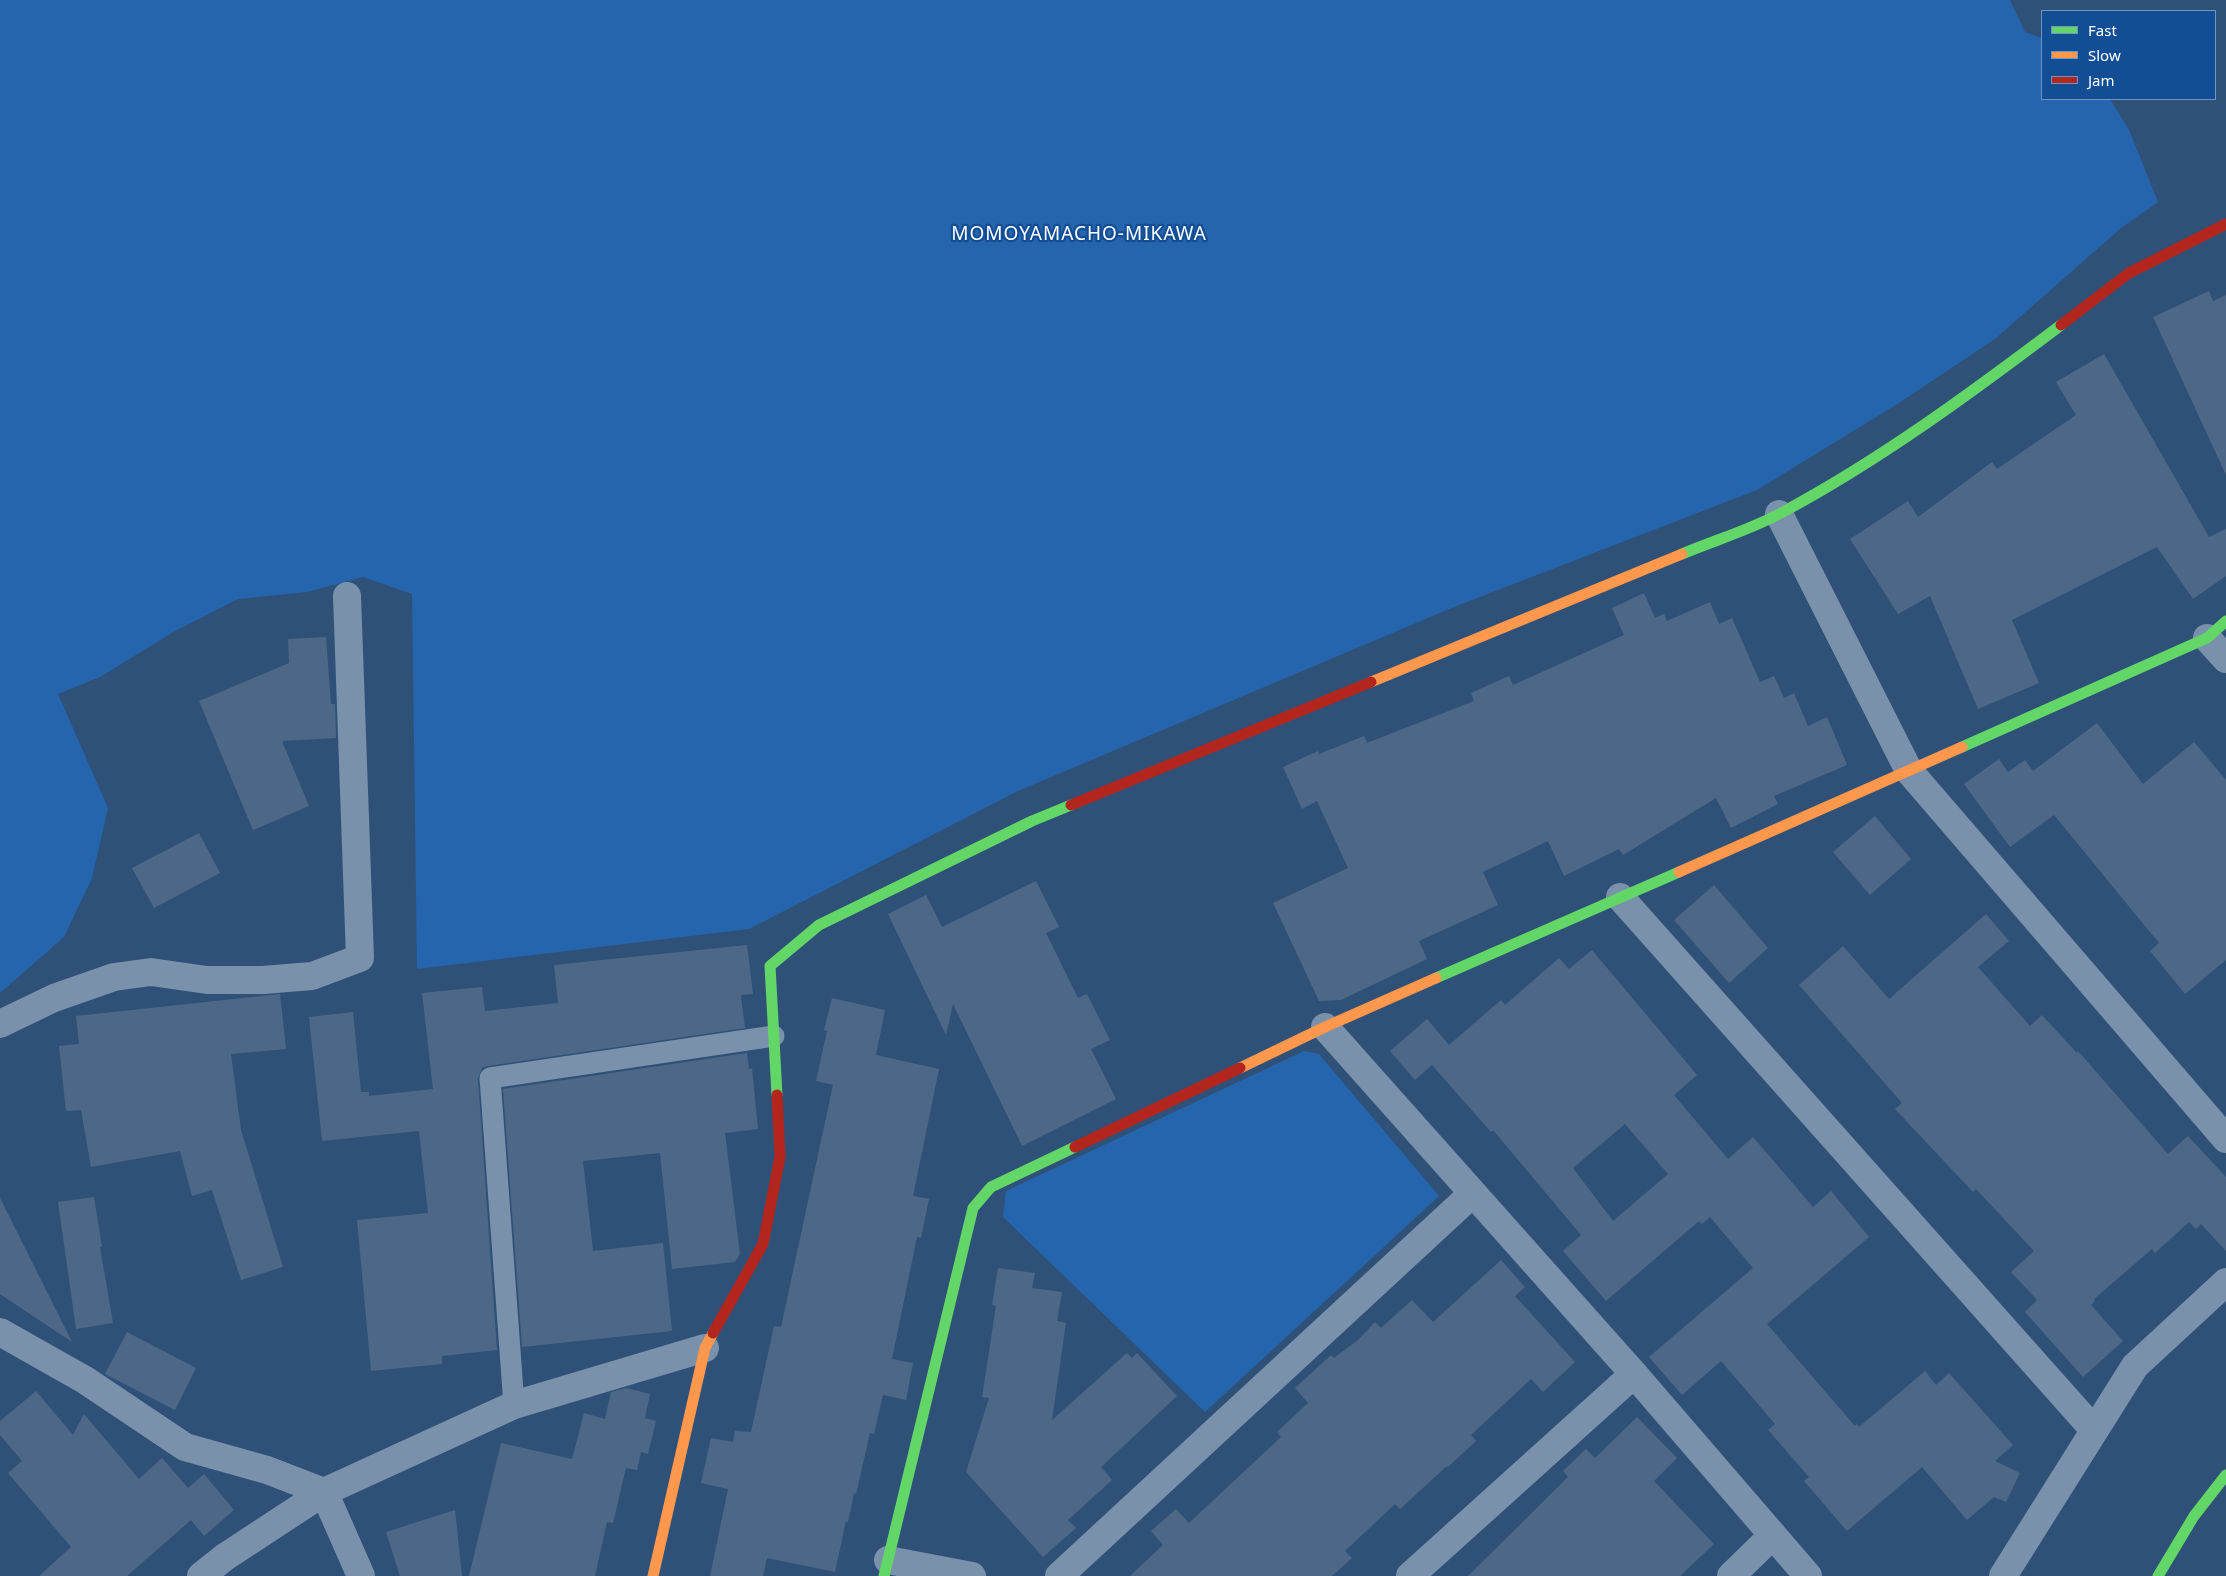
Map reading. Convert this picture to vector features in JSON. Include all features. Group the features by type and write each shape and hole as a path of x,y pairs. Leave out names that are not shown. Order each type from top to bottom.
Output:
{"street":[{"path":"653,1576 705,1348 763,1244 780,1157 770,966 819,925 1032,822 1779,514 1865,464 1968,396 2130,273 2226,224"},
{"path":"1779,514 1909,771 2226,1139"},
{"path":"0,1024 54,998 114,977 151,972 207,980 263,980 312,976 360,958 347,596"},
{"path":"972,1576 886,1568 974,1208 991,1187 1325,1026 1909,771 2216,629 2226,659"},
{"path":"1620,897 2094,1430"},
{"path":"1325,1026 1472,1194 1634,1374 1808,1576"},
{"path":"1059,1576 1472,1194"},
{"path":"2003,1576 2135,1366 2226,1282"},
{"path":"0,1332 85,1380 185,1447 267,1470 324,1492 361,1576"},
{"path":"201,1576 229,1566 324,1492 514,1404 705,1348"},
{"path":"1410,1576 1634,1374"},
{"path":"2158,1576 2194,1516 2226,1475"},
{"path":"1731,1576 1773,1535"}],"lane":[{"path":"514,1404 490,1078 774,1036"}],"shaded area":[{"path":"0,0 2010,0 2025,32 2041,38 2041,100 2111,100 2129,130 2158,202 2121,228 1995,339 1899,403 1757,490 1454,607 1018,791 749,929 417,969 412,594 363,577 307,592 238,599 175,631 100,677 58,694 108,808 92,878 64,937 0,993"},
{"path":"1304,1051 1319,1054 1439,1196 1205,1412 1003,1217 1006,1191"}],"building":[{"path":"2209,291 2213,301 2226,295 2226,475 2153,317"},
{"path":"2104,354 2209,537 2226,529 2226,576 2193,599 2157,547 2012,620 2039,683 1978,709 1930,596 1898,614 1850,539 1908,501 1918,517 1992,462 1997,469 2076,415 2056,382"},
{"path":"1644,593 1655,618 1664,614 1667,621 1710,602 1719,624 1732,618 1760,682 1774,676 1784,698 1794,693 1808,726 1827,717 1847,765 1774,796 1778,804 1731,828 1716,798 1623,855 1619,849 1564,876 1548,841 1483,872 1498,905 1419,941 1427,959 1341,1000 1319,1001 1273,903 1348,868 1317,801 1302,809 1283,767 1318,751 1319,754 1364,736 1367,743 1474,701 1471,693 1509,676 1513,685 1624,635 1612,608"},
{"path":"326,637 331,704 335,704 336,738 282,741 309,806 253,830 199,701 289,663 288,639"},
{"path":"2097,723 2143,784 2194,742 2226,780 2226,960 2185,994 2150,951 2159,943 2054,815 2010,847 1964,784 1999,759 2008,772 2025,760 2033,771"},
{"path":"1875,816 1911,859 1870,895 1833,852"},
{"path":"199,833 220,873 154,908 132,868"},
{"path":"1036,881 1059,927 1046,933 1078,998 1087,994 1110,1040 1091,1049 1116,1099 1022,1146 953,1004 946,1035 888,914 926,895 942,927"},
{"path":"1714,885 1768,948 1729,983 1674,920"},
{"path":"1986,914 2009,941 1978,967 2030,1026 2042,1015 2077,1053 2078,1051 2168,1154 2188,1136 2226,1177 2226,1251 2201,1224 2196,1229 2189,1222 2155,1253 2152,1249 2094,1299 2095,1301 2091,1305 2123,1341 2083,1377 2025,1312 2037,1300 2011,1272 2034,1251 1976,1189 1973,1192 1895,1109 1902,1103 1799,985 1843,946 1889,999"},
{"path":"747,945 753,994 741,995 745,1028 482,1068 478,1079 497,1350 442,1356 442,1364 371,1371 357,1220 428,1213 419,1131 322,1141 309,1017 353,1012 361,1092 369,1092 369,1096 433,1089 422,993 482,987 485,1011 558,1003 554,965"},
{"path":"1592,950 1697,1075 1674,1095 1728,1159 1753,1137 1813,1207 1831,1191 1869,1237 1767,1324 1855,1426 1857,1424 1859,1427 1925,1371 1936,1385 1949,1373 2013,1445 1995,1461 2020,1473 2006,1502 1994,1497 1967,1520 1922,1467 1847,1531 1804,1481 1809,1477 1768,1430 1775,1424 1721,1361 1682,1395 1649,1357 1753,1268 1710,1217 1702,1224 1699,1221 1606,1301 1563,1251 1581,1235 1493,1130 1491,1132 1432,1065 1415,1080 1390,1051 1427,1019 1449,1045 1501,1000 1505,1005 1559,958 1569,969","holes":["1625,1124 1668,1174 1613,1221 1573,1168"]},
{"path":"280,994 286,1049 231,1054 241,1130 283,1267 241,1280 212,1190 192,1196 180,1151 91,1167 81,1110 66,1111 59,1046 79,1044 76,1016"},
{"path":"832,998 885,1010 876,1055 939,1069 913,1196 929,1199 921,1238 917,1237 892,1359 913,1363 906,1400 883,1395 874,1434 870,1433 856,1494 854,1493 848,1522 846,1521 835,1572 767,1558 763,1576 710,1576 728,1489 701,1483 711,1438 733,1442 735,1431 751,1432 774,1326 781,1327 833,1085 816,1081 827,1031 824,1030"},
{"path":"747,1053 749,1069 752,1068 758,1129 725,1133 740,1254 735,1262 672,1269 660,1153 583,1161 593,1251 663,1243 672,1331 522,1347 503,1089"},
{"path":"94,1197 102,1247 100,1247 113,1323 76,1329 58,1202"},
{"path":"0,1198 72,1342 0,1294"},
{"path":"1501,1260 1525,1287 1515,1296 1575,1362 1543,1392 1531,1379 1471,1435 1476,1441 1448,1467 1400,1509 1395,1504 1345,1551 1352,1558 1332,1576 1130,1576 1163,1545 1151,1531 1176,1509 1189,1523 1281,1437 1277,1432 1308,1403 1295,1388 1331,1355 1334,1358 1358,1340 1375,1322 1381,1328 1412,1300 1433,1322"},
{"path":"998,1268 1035,1273 1032,1288 1062,1292 1057,1321 1066,1323 1052,1420 1127,1353 1132,1358 1137,1353 1177,1396 1101,1467 1112,1480 1068,1520 1076,1528 1043,1557 966,1472 989,1398 982,1397 996,1306 992,1305"},
{"path":"127,1332 196,1368 175,1410 105,1374"},
{"path":"626,1388 650,1394 645,1418 656,1421 648,1454 641,1452 637,1470 626,1468 613,1523 607,1522 595,1576 469,1576 501,1443 572,1459 584,1413 605,1419 611,1392"},
{"path":"36,1391 73,1435 84,1414 139,1479 162,1458 188,1488 204,1474 234,1510 204,1536 191,1520 127,1576 39,1576 71,1547 8,1473 22,1461 0,1435 0,1421"},
{"path":"1637,1417 1677,1458 1654,1481 1714,1544 1680,1576 1468,1576 1568,1477 1563,1471 1586,1449 1595,1458"},
{"path":"455,1510 462,1576 400,1576 386,1532"}],"traffic: fast":[{"path":"1682,554 1769,519 1854,471 1924,425 2061,325"},
{"path":"1962,747 2207,638 2226,621"},
{"path":"777,1095 770,966 819,925 1032,821 1071,805"},
{"path":"1436,978 1679,872"},
{"path":"884,1576 973,1208 991,1187 1075,1147"},
{"path":"2158,1576 2194,1516 2226,1475"}],"traffic: slow":[{"path":"1371,682 1682,554"},
{"path":"1679,872 1962,747"},
{"path":"1240,1068 1325,1027 1436,978"},
{"path":"653,1576 705,1348 713,1333"}],"traffic: jam":[{"path":"2061,325 2129,273 2226,224"},
{"path":"1071,805 1371,682"},
{"path":"1075,1147 1240,1068"},
{"path":"713,1333 763,1244 780,1157 777,1095"}],"district":[{"name":"MOMOYAMACHO-MIKAWA","path":"1079,235"}]}
